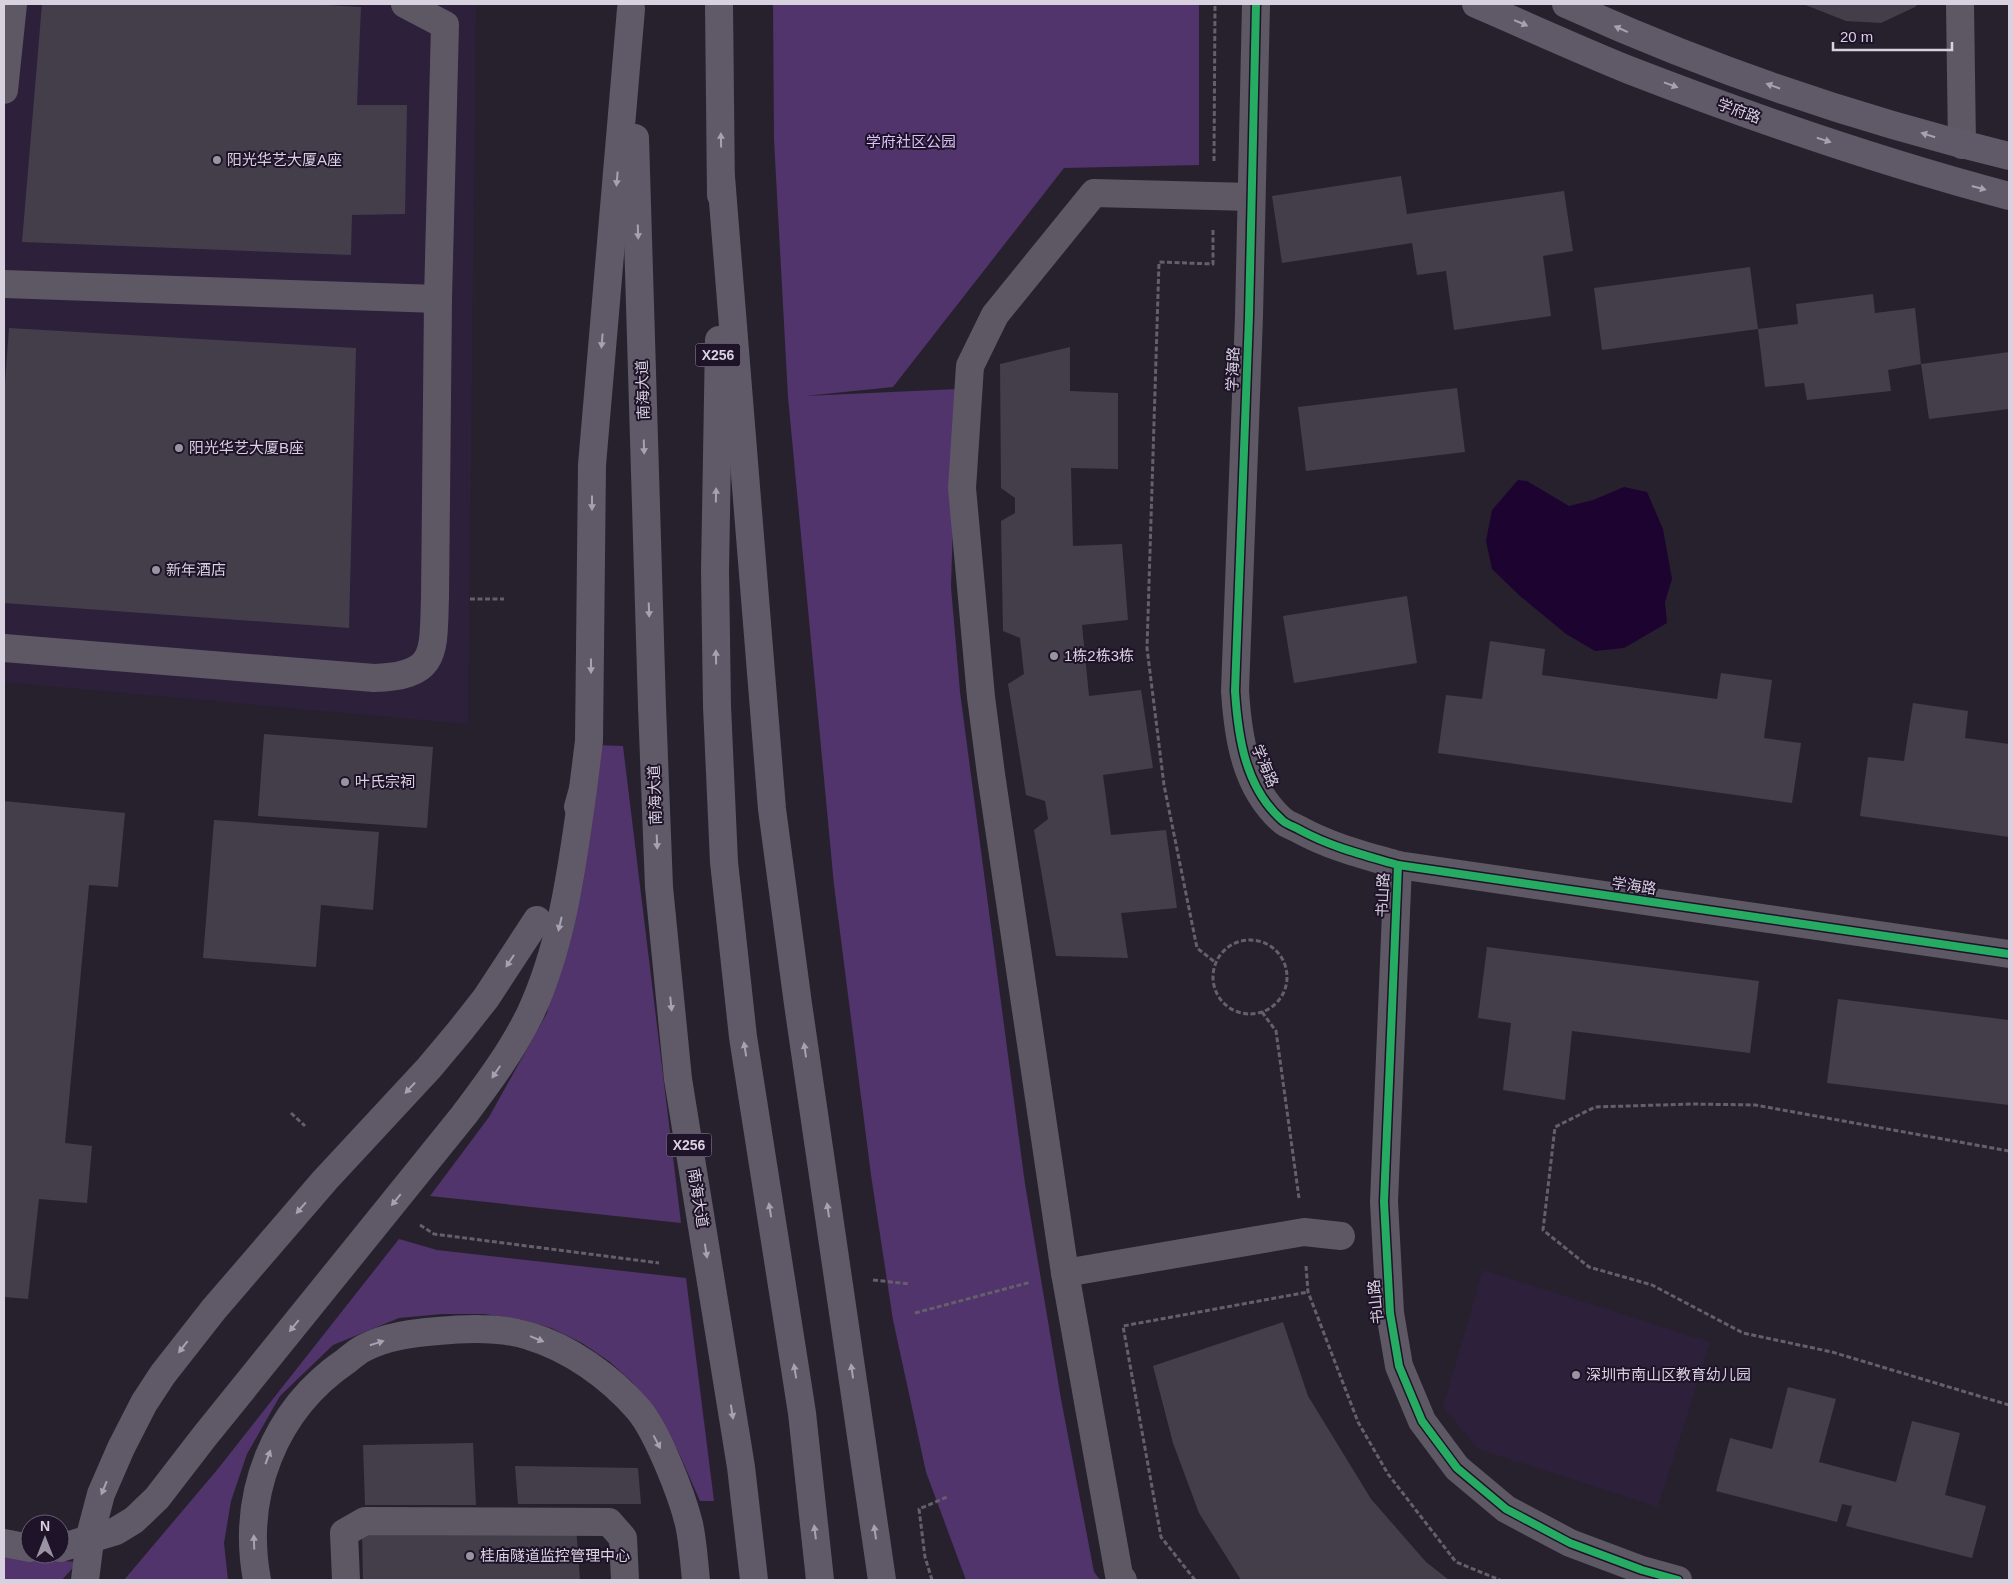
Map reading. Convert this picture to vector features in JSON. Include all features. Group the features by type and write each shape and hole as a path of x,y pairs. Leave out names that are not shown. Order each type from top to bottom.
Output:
{"main road":[{"name":"X256","path":"719,4 721,177 715,571 717,706 724,862 743,1036 802,1413 820,1580"},
{"name":"学府路","path":"1476,4 1628,69 1792,130 2009,196"},
{"path":"1566,4 1632,34 1798,95 1962,145 2009,156"},
{"path":"70,1545 116,1531 134,1520 157,1498 498,1070 530,1014 553,954 570,883 589,742 592,465 631,6"},
{"name":"南海大道","path":"631,6 659,887 678,1079 741,1467 754,1580"},
{"path":"721,177 772,809 798,1004 882,1580"},
{"path":"85,1580 91,1532 101,1494 121,1448 144,1403 162,1374 214,1309 325,1180 429,1068 486,998 537,920 548,898 568,843 583,790"},
{"path":"257,1580 254,1528 261,1478 274,1441 289,1416 308,1391 334,1368 365,1347 409,1333 450,1330 490,1330 528,1336 559,1348 585,1362 639,1410 659,1444 683,1505 689,1524 696,1580"},
{"path":"78,1580 116,1531"},
{"path":"4,1543 20,1546"}],"street":[{"path":"4,90 13,4"},
{"path":"4,648 374,678 396,677 415,672 426,662 433,643 438,298 445,24 405,4"},
{"name":"学海路","path":"1256,4 1248,336 1235,691 1238,730 1245,761 1260,793 1283,821 1322,842 1398,865 2009,954"},
{"path":"1960,4 1962,145"},
{"path":"1124,1580 1119,1575 1066,1273 981,697 962,488 970,366 995,315 1094,193 1251,197"},
{"path":"4,284 438,298"},
{"name":"书山路","path":"1398,865 1384,1202 1390,1312 1399,1366 1422,1421 1457,1468 1506,1509 1570,1543 1642,1570 1678,1580"},
{"path":"1066,1273 1304,1232 1341,1236"},
{"path":"346,1580 344,1533 365,1521 374,1521 609,1522 624,1538 625,1580"}],"path":[{"path":"1215,4 1213,264 1159,262 1147,648 1164,785 1197,948 1216,963"},
{"path":"1243,941 1256,941 1268,944 1278,952 1285,962 1288,974 1286,987 1281,998 1272,1007 1262,1012 1250,1014 1238,1012 1227,1006 1219,997 1214,987 1213,974 1216,963 1222,952 1232,944 1243,941"},
{"path":"1262,1012 1276,1031 1304,1232 1308,1292 1358,1422 1388,1474 1456,1562 1500,1580"},
{"path":"2009,1151 1755,1105 1692,1104 1595,1107 1555,1127 1543,1230 1589,1266 1652,1285 1743,1333 1832,1352 2009,1406"},
{"path":"291,1114 305,1126"},
{"path":"415,1220 434,1234 660,1263"},
{"path":"915,1313 1066,1273"},
{"path":"868,1280 910,1284"},
{"path":"1195,1580 1161,1537 1123,1326 1308,1292"},
{"path":"932,1580 925,1557 919,1509 947,1497"}],"shaded area":[{"path":"4,4 476,4 468,724 4,682"},
{"path":"1518,480 1527,481 1569,506 1593,500 1624,487 1647,492 1663,529 1672,579 1665,602 1667,623 1624,648 1595,651 1566,634 1520,596 1492,569 1486,541 1492,510"},
{"name":"深圳市南山区教育幼儿园","path":"1483,1270 1710,1342 1658,1507 1478,1449 1443,1407"}],"green space":[{"name":"学府社区公园","path":"773,4 1199,4 1199,165 1064,168 893,387 805,396 957,389 951,587 960,692 1025,1184 1061,1399 1094,1572 1100,1580 966,1580 926,1472 893,1320 871,1175 834,885 788,397 774,140"},
{"path":"594,745 623,746 681,1223 430,1196 489,1117 547,1013 575,889"},
{"path":"399,1239 437,1250 686,1278 714,1501 700,1501 678,1451 649,1402 632,1382 610,1362 582,1343 551,1328 519,1319 484,1314 442,1314 399,1318 333,1345 280,1396 247,1454 231,1501 224,1543 228,1580 124,1580 217,1470"},
{"path":"4,1557 20,1558 20,1564 70,1564 70,1561 78,1562 62,1580 4,1580"}],"building":[{"name":"阳光华艺大厦A座","path":"42,4 307,4 361,7 357,105 407,105 405,214 352,215 351,255 22,242"},
{"path":"1803,4 1918,4 1881,23 1846,21"},
{"path":"1401,176 1407,214 1564,191 1573,251 1543,256 1551,316 1454,330 1446,271 1417,275 1412,243 1282,263 1272,196"},
{"path":"1750,267 1758,329 1602,350 1594,288"},
{"path":"1873,294 1875,313 1915,308 1921,364 1888,370 1891,391 1807,400 1804,383 1765,387 1758,329 1798,324 1796,304"},
{"name":"阳光华艺大厦B座","path":"9,328 356,348 349,628 4,603 4,398"},
{"name":"1栋2栋3栋","path":"1070,347 1070,391 1118,393 1118,469 1071,468 1073,546 1122,544 1128,620 1082,625 1089,696 1141,690 1153,768 1103,775 1111,835 1166,830 1177,908 1121,913 1128,958 1056,956 1034,830 1048,819 1045,801 1026,795 1008,684 1024,674 1020,638 1003,631 1001,521 1015,513 1015,498 1001,488 1000,364"},
{"path":"2009,352 2009,409 1929,419 1921,364"},
{"path":"1457,388 1465,452 1306,471 1298,407"},
{"path":"1407,596 1417,663 1294,683 1283,616"},
{"path":"1490,641 1545,649 1542,675 1717,699 1721,673 1772,680 1764,738 1801,743 1792,803 1438,753 1446,695 1482,699"},
{"path":"1913,703 1968,711 1965,738 2009,744 2009,837 1860,816 1868,757 1904,761"},
{"name":"叶氏宗祠","path":"264,734 433,747 427,828 258,816"},
{"path":"4,801 125,813 118,887 89,885 65,1143 92,1146 87,1203 39,1199 28,1299 4,1297"},
{"path":"214,820 379,832 373,910 321,905 316,967 203,958"},
{"path":"1487,947 1759,981 1750,1053 1572,1031 1565,1100 1503,1090 1511,1023 1478,1018"},
{"path":"1838,999 2009,1020 2009,1105 1827,1083"},
{"path":"1283,1322 1308,1396 1371,1499 1426,1562 1449,1580 1241,1580 1199,1513 1173,1443 1153,1366"},
{"path":"1788,1387 1836,1399 1819,1462 1896,1482 1912,1421 1960,1433 1945,1495 1986,1506 1972,1558 1846,1526 1852,1506 1842,1504 1837,1522 1716,1491 1730,1438 1772,1449"},
{"path":"473,1443 476,1505 365,1505 363,1445"},
{"path":"515,1466 638,1468 641,1504 518,1504"},
{"name":"桂庙隧道监控管理中心","path":"576,1526 580,1580 363,1580 362,1531"}],"cycle path":[{"path":"1256,4 1249,316 1235,691 1238,726 1246,761 1260,793 1270,808 1285,822 1312,836 1348,850 1398,865 2009,954"},
{"path":"1398,865 1384,1202 1390,1313 1399,1366 1422,1421 1457,1468 1506,1509 1570,1543 1642,1570 1678,1580"}],"place":[{"name":"阳光华艺大厦A座","path":"217,160"},
{"name":"阳光华艺大厦B座","path":"179,448"},
{"name":"新年酒店","path":"156,570"},
{"name":"1栋2栋3栋","path":"1054,656"},
{"name":"叶氏宗祠","path":"345,782"},
{"name":"深圳市南山区教育幼儿园","path":"1576,1375"},
{"name":"桂庙隧道监控管理中心","path":"470,1556"}]}
